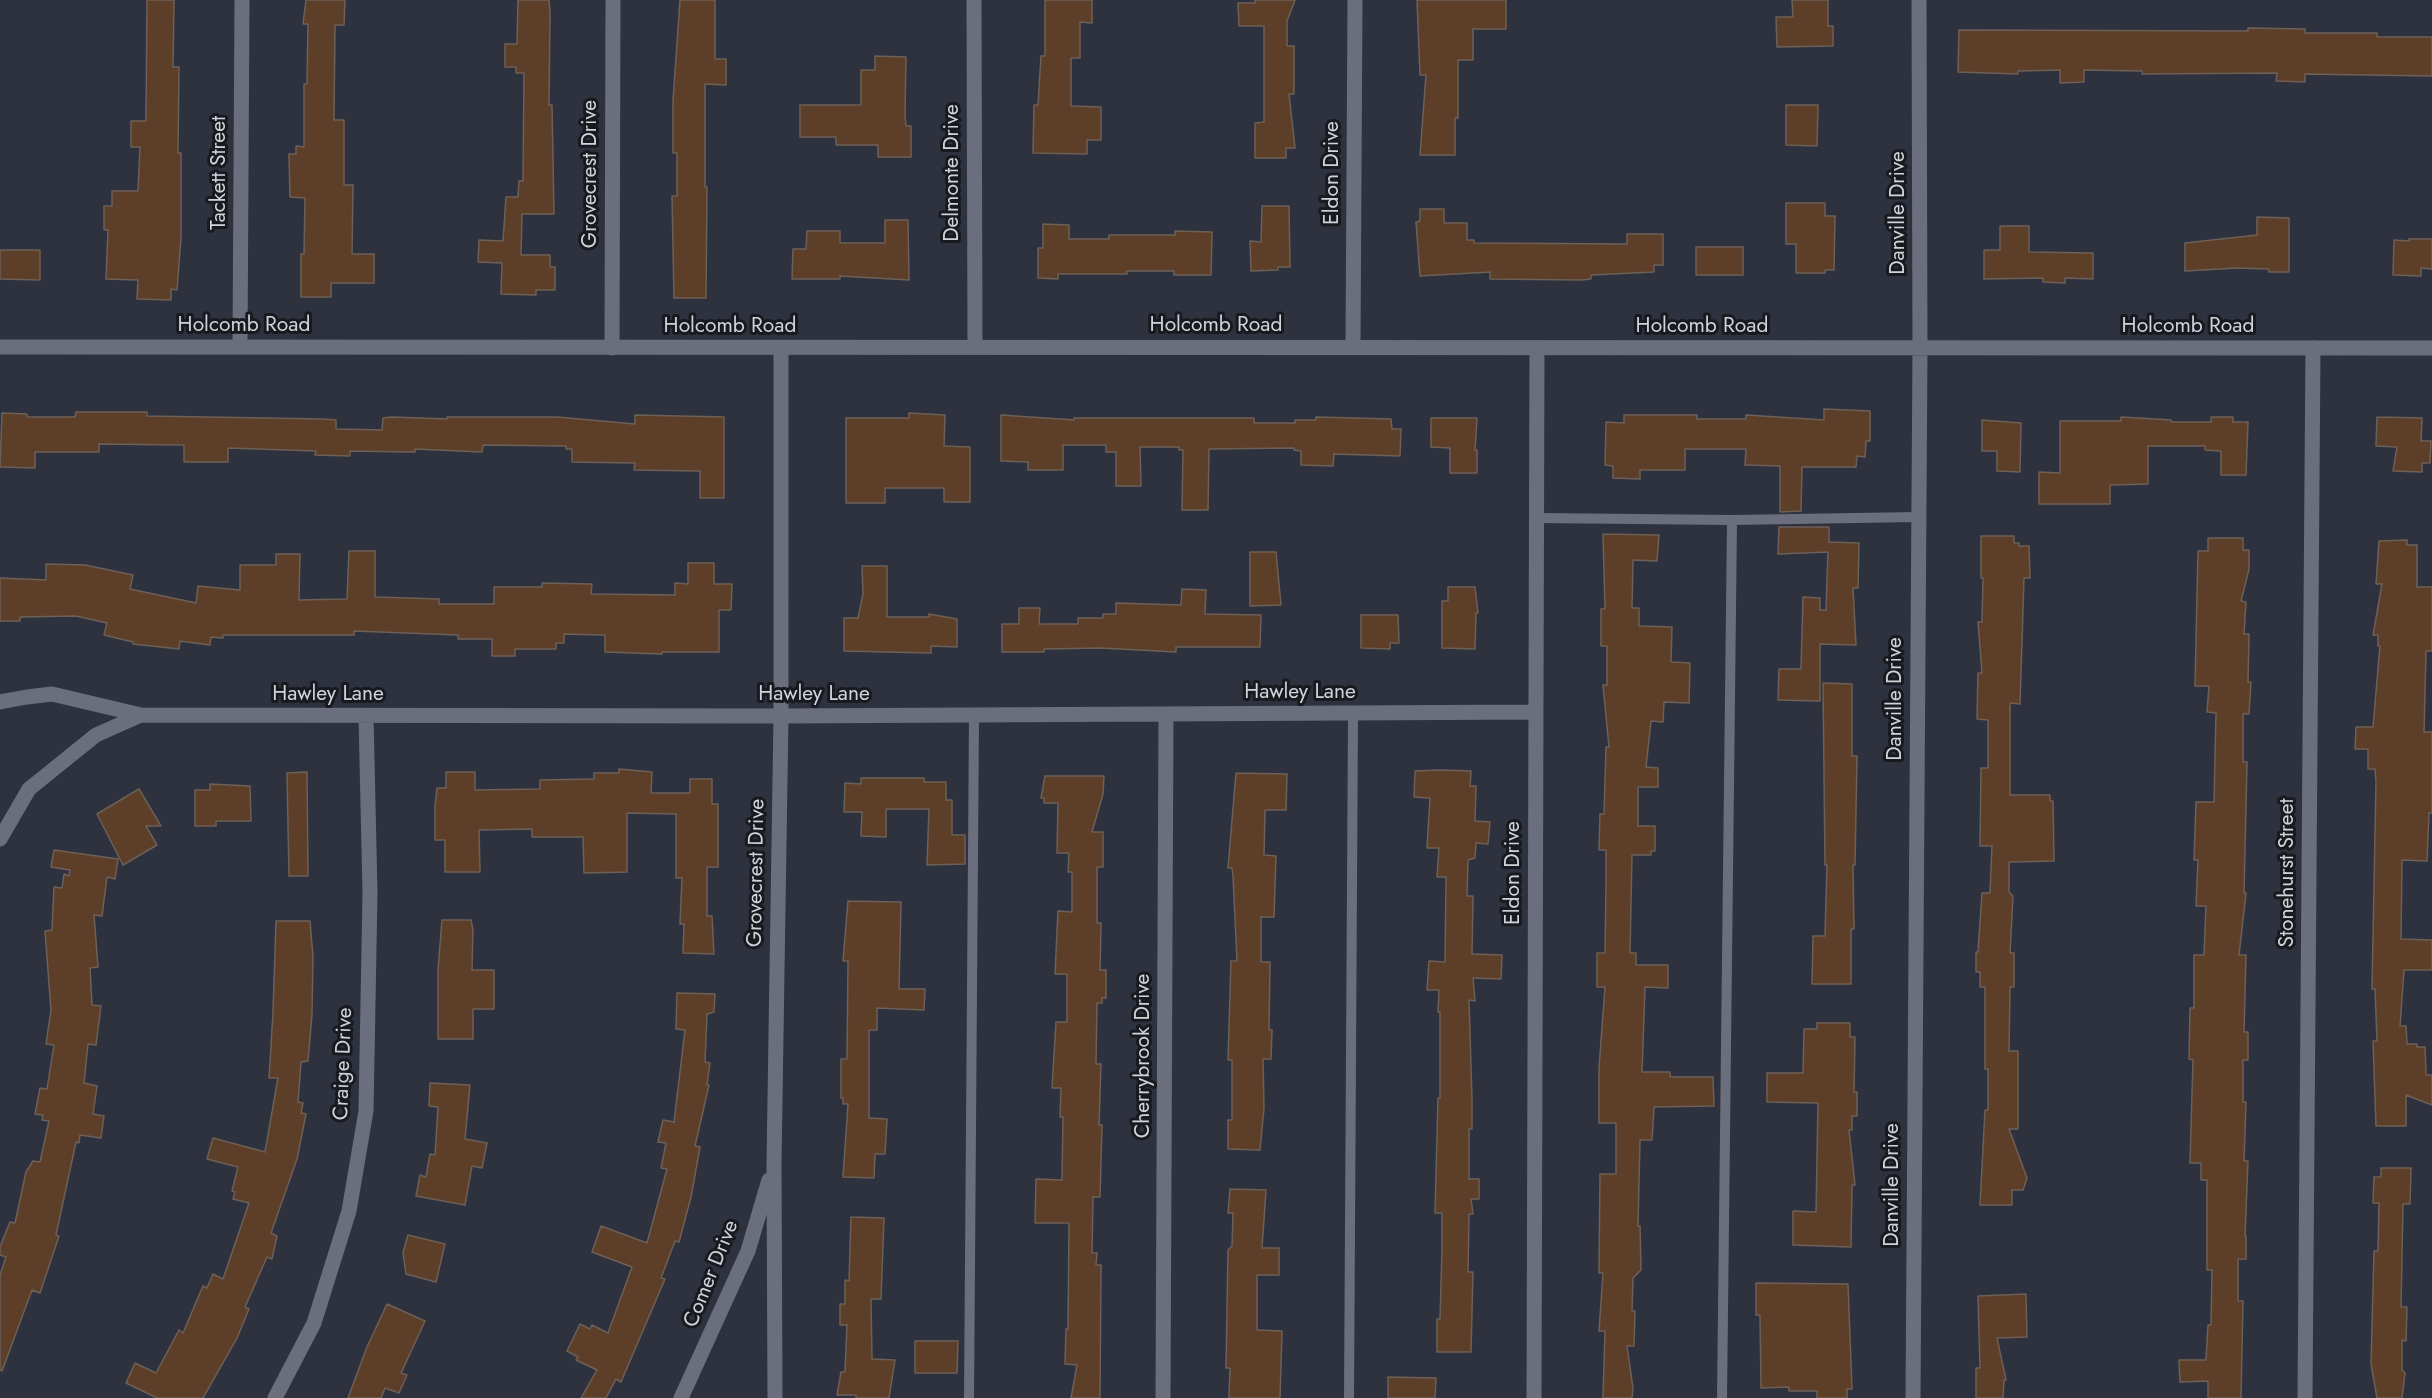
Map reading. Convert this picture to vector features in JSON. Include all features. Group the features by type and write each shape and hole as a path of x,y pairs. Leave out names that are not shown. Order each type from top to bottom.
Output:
{"street":[{"name":"Tackett Street","path":"240,347 242,0"},
{"name":"Grovecrest Drive","path":"612,348 613,0"},
{"name":"Delmonte Drive","path":"974,0 975,346"},
{"name":"Eldon Drive","path":"1353,347 1355,0"},
{"name":"Danville Drive","path":"1913,1398 1920,348 1919,0"},
{"name":"Holcomb Road","path":"0,347 2432,348"},
{"name":"Grovecrest Drive","path":"775,1398 774,1163 781,717 781,348"},
{"name":"Eldon Drive","path":"1534,1398 1538,348"},
{"name":"Stonehurst Street","path":"2306,1398 2313,348"},
{"path":"0,702 52,694 141,715"},
{"name":"Hawley Lane","path":"0,839 29,789 96,735 141,715 781,717 1536,712"},
{"name":"Cherrybrook Drive","path":"1163,1398 1166,714"},
{"name":"Craige Drive","path":"275,1398 314,1323 349,1211 366,1112 370,893 366,716"},
{"name":"Comer Drive","path":"681,1398 748,1251 774,1163"}],"lane":[{"path":"1538,518 1732,520 1918,517"},
{"path":"1722,1398 1732,520"},
{"path":"1349,1398 1353,713"},
{"path":"969,1398 974,716"}],"building":[{"path":"147,0 174,0 173,67 179,67 178,153 181,153 181,237 177,290 171,289 171,300 137,299 138,280 106,279 108,230 104,230 104,206 112,206 112,191 138,191 140,147 131,147 131,121 146,121"},
{"path":"306,0 345,0 344,25 335,25 334,120 344,120 344,185 353,185 352,254 374,254 374,283 331,283 331,297 301,297 305,198 290,197 289,154 296,154 296,146 304,147 304,84 307,84 308,24 303,24"},
{"path":"518,0 549,0 550,13 549,105 552,105 554,214 522,214 521,255 550,255 550,267 555,267 555,290 536,290 536,295 501,294 502,263 478,262 479,240 503,241 506,197 518,197 519,181 523,181 524,73 516,73 516,67 505,67 505,44 517,44"},
{"path":"680,0 715,0 715,59 726,59 726,85 705,84 706,298 674,298 672,196 677,196 677,153 673,153 673,101"},
{"path":"1045,0 1092,0 1092,23 1080,22 1080,58 1071,58 1071,106 1101,107 1101,140 1087,140 1087,154 1033,153 1034,105 1038,105 1041,56 1045,56"},
{"path":"1255,0 1295,0 1287,21 1287,46 1294,46 1294,94 1289,94 1295,148 1286,148 1286,158 1255,158 1255,123 1264,122 1264,26 1239,26 1238,3 1255,3"},
{"path":"1417,0 1506,0 1506,29 1473,29 1473,60 1458,60 1458,118 1455,118 1455,155 1420,155 1426,75 1420,75"},
{"path":"1792,0 1828,0 1828,26 1833,26 1833,46 1777,47 1776,17 1793,17"},
{"path":"2248,28 2305,29 2305,33 2377,33 2377,37 2432,37 2432,76 2305,74 2305,82 2276,81 2277,73 2142,74 2142,71 2084,70 2084,82 2060,83 2060,70 2018,71 2018,74 1958,72 1959,30 2248,31"},
{"path":"875,56 906,57 905,116 906,126 911,126 911,157 878,157 878,145 836,145 836,137 800,137 800,105 861,105 861,70 875,70"},
{"path":"1786,105 1818,105 1817,146 1786,145"},
{"path":"1786,203 1825,203 1825,216 1835,216 1834,270 1825,270 1825,273 1796,273 1796,244 1786,244"},
{"path":"1262,206 1289,206 1290,267 1251,271 1250,241 1261,242"},
{"path":"1420,209 1444,209 1444,223 1467,223 1467,240 1474,240 1474,243 1627,244 1627,234 1663,234 1663,265 1654,265 1654,272 1591,275 1591,279 1581,280 1490,279 1490,272 1420,276 1416,222 1420,221"},
{"path":"2257,217 2289,218 2289,272 2237,268 2185,271 2185,243 2257,235"},
{"path":"885,220 908,220 909,280 840,276 840,279 792,279 793,249 806,249 807,231 840,231 840,243 885,243"},
{"path":"1043,224 1069,225 1069,239 1109,239 1109,235 1175,235 1175,231 1212,232 1211,275 1174,275 1174,271 1127,271 1127,274 1058,274 1058,279 1038,278 1038,248 1043,248"},
{"path":"2000,226 2029,226 2029,252 2093,253 2093,279 2065,278 2065,283 2043,282 2043,278 1984,279 1984,250 2000,250"},
{"path":"2409,239 2432,239 2432,269 2421,268 2421,276 2393,275 2394,240 2409,241"},
{"path":"1696,247 1743,247 1743,275 1696,275"},
{"path":"0,250 40,250 40,280 0,279"},
{"path":"1824,409 1870,411 1870,441 1866,441 1865,457 1857,456 1856,467 1802,467 1801,511 1780,512 1780,466 1745,465 1746,449 1685,449 1685,470 1640,470 1640,479 1613,478 1613,466 1605,465 1606,422 1624,423 1624,415 1697,415 1697,419 1746,419 1746,415 1824,420"},
{"path":"76,412 147,412 147,416 323,419 336,420 336,429 382,430 383,418 392,417 447,419 447,417 557,417 635,424 635,415 724,417 724,498 700,498 700,471 634,470 635,463 572,462 572,449 566,449 566,446 483,445 482,452 415,449 415,452 350,451 350,456 315,455 316,451 228,448 228,462 184,462 184,445 99,444 99,452 35,452 35,468 0,467 2,413 27,414 27,417 75,417"},
{"path":"909,413 945,415 944,446 970,447 970,502 944,502 944,488 885,488 885,503 846,503 846,418 909,418"},
{"path":"1001,415 1074,420 1074,418 1254,418 1254,423 1295,423 1295,420 1316,420 1316,417 1391,419 1392,429 1401,429 1400,456 1334,454 1333,466 1301,465 1301,451 1294,450 1294,448 1209,449 1208,510 1182,510 1183,450 1179,450 1179,447 1140,447 1141,486 1116,486 1116,452 1106,452 1106,445 1063,445 1063,470 1028,470 1028,462 1001,461"},
{"path":"2121,417 2171,420 2171,422 2211,422 2211,417 2233,417 2233,422 2248,422 2246,475 2221,475 2221,451 2205,450 2205,446 2148,446 2148,484 2110,485 2110,504 2039,504 2039,472 2060,473 2060,421 2121,421"},
{"path":"2377,417 2422,418 2421,441 2431,441 2430,463 2422,463 2422,472 2393,471 2397,447 2376,446"},
{"path":"1431,418 1477,418 1475,450 1477,450 1477,473 1450,473 1450,448 1431,447"},
{"path":"1982,420 2021,423 2020,472 1997,471 1997,451 1982,451"},
{"path":"1779,527 1829,527 1829,542 1859,543 1858,588 1853,588 1856,645 1820,644 1820,701 1778,700 1779,669 1801,669 1803,597 1820,598 1820,610 1826,610 1828,552 1778,554"},
{"path":"1603,534 1659,535 1657,561 1633,560 1632,608 1639,608 1639,626 1672,627 1671,662 1690,663 1689,703 1664,702 1663,722 1651,721 1646,767 1658,768 1658,787 1638,787 1638,826 1655,826 1655,851 1651,851 1651,855 1632,855 1630,953 1636,953 1636,965 1668,965 1668,988 1645,987 1642,1072 1670,1072 1670,1077 1713,1077 1714,1106 1654,1107 1652,1140 1640,1140 1638,1226 1640,1226 1641,1270 1633,1278 1634,1346 1627,1346 1633,1388 1632,1398 1603,1398 1605,1331 1599,1331 1603,1273 1599,1273 1600,1174 1616,1174 1616,1123 1599,1123 1599,1068 1605,987 1597,987 1597,953 1605,953 1606,850 1599,850 1600,814 1604,814 1606,747 1609,747 1603,685 1607,685 1607,646 1601,646 1601,609 1605,609"},
{"path":"1981,536 2014,536 2014,543 2019,543 2019,546 2029,546 2030,578 2024,578 2020,704 2010,703 2010,795 2050,795 2050,801 2053,801 2054,861 2009,862 2009,892 2013,896 2010,953 2014,953 2014,987 2010,987 2009,1051 2018,1051 2018,1129 2009,1129 2027,1178 2023,1190 2012,1190 2012,1205 1980,1205 1985,1110 1988,1110 1988,1069 1985,1069 1985,987 1980,987 1980,972 1976,972 1976,952 1978,952 1982,893 1990,893 1992,846 1980,846 1981,768 1988,768 1988,720 1977,719 1978,673 1982,673 1978,622 1982,622"},
{"path":"2208,538 2243,538 2243,550 2249,550 2249,569 2241,601 2246,602 2244,634 2249,634 2248,682 2251,682 2249,714 2243,714 2243,762 2247,762 2244,893 2246,893 2239,955 2246,955 2244,1032 2248,1032 2248,1060 2243,1060 2243,1102 2246,1102 2244,1161 2248,1161 2246,1259 2238,1259 2238,1301 2243,1301 2241,1398 2208,1398 2208,1381 2180,1382 2179,1360 2206,1360 2208,1325 2211,1325 2212,1270 2207,1270 2207,1180 2201,1180 2201,1163 2190,1163 2193,1060 2189,1059 2190,1008 2194,1008 2194,955 2204,955 2206,906 2196,906 2198,860 2194,860 2196,802 2214,802 2216,713 2207,712 2209,686 2195,686 2198,551 2208,551"},
{"path":"2407,540 2407,545 2417,545 2417,587 2432,587 2432,651 2426,651 2424,732 2432,732 2432,813 2429,813 2427,861 2402,860 2401,939 2432,940 2432,970 2404,970 2400,1026 2406,1026 2407,1044 2425,1047 2426,1075 2432,1075 2432,1105 2406,1095 2406,1126 2376,1126 2373,1041 2377,1041 2375,989 2372,989 2376,781 2375,769 2368,769 2368,749 2355,749 2356,727 2373,727 2380,646 2378,646 2378,635 2373,635 2382,584 2376,584 2379,541"},
{"path":"349,551 375,551 375,597 439,599 439,604 494,604 494,587 542,587 542,583 592,584 591,594 675,595 675,583 688,584 688,563 714,563 714,584 732,584 731,610 719,610 719,652 662,652 662,654 605,652 605,635 564,634 564,643 556,643 556,649 515,649 515,656 492,656 492,639 458,639 458,635 354,631 354,635 223,635 223,638 211,637 210,645 180,641 179,649 133,644 133,642 104,635 107,623 76,616 20,617 20,621 0,621 0,578 46,580 46,564 85,565 133,575 130,589 196,603 198,586 240,590 240,565 276,565 276,554 300,554 299,600 347,599"},
{"path":"1250,552 1276,552 1281,605 1250,606"},
{"path":"862,566 887,566 887,617 929,617 929,614 957,619 957,647 931,646 931,653 844,651 844,618 858,618 863,594"},
{"path":"1448,587 1475,587 1478,613 1476,613 1475,649 1442,648 1442,601 1448,601"},
{"path":"1182,589 1206,590 1205,614 1261,615 1260,647 1176,647 1176,652 1101,648 1002,652 1002,624 1019,624 1019,608 1040,608 1039,624 1078,624 1078,618 1103,618 1103,614 1116,614 1116,603 1181,605"},
{"path":"1361,615 1398,615 1399,643 1390,643 1390,649 1361,648"},
{"path":"1823,683 1852,684 1852,756 1857,756 1851,984 1812,984 1813,936 1825,936 1827,865 1825,865"},
{"path":"619,769 652,772 651,793 690,793 690,779 712,779 712,804 718,804 718,867 707,867 707,916 712,916 714,954 683,953 684,924 680,924 682,878 676,878 676,814 627,813 627,872 584,873 583,837 532,837 532,829 479,830 480,872 445,872 445,840 435,840 435,807 437,788 446,788 446,772 475,772 475,790 540,789 540,780 594,779 594,773 619,773"},
{"path":"1415,771 1471,771 1470,786 1476,786 1475,821 1490,822 1488,844 1476,843 1475,858 1468,860 1467,896 1473,896 1472,954 1502,955 1501,979 1473,978 1475,1001 1469,1000 1472,1129 1469,1129 1469,1179 1479,1179 1479,1199 1471,1199 1473,1214 1469,1214 1468,1272 1473,1272 1471,1352 1437,1352 1442,1250 1442,1213 1435,1213 1438,1098 1440,1098 1440,1012 1438,1012 1439,990 1427,990 1429,961 1445,962 1446,877 1437,877 1439,848 1427,848 1430,798 1414,797"},
{"path":"307,772 308,876 289,876 287,773"},
{"path":"1236,773 1287,774 1286,810 1265,810 1264,855 1276,856 1274,917 1261,917 1261,962 1270,962 1269,1030 1272,1030 1271,1059 1263,1059 1264,1108 1260,1150 1228,1149 1228,1120 1232,1120 1232,1060 1228,1060 1231,961 1237,961 1233,876 1232,868 1228,868"},
{"path":"1045,776 1104,776 1103,794 1092,832 1103,832 1103,867 1097,867 1097,923 1101,923 1100,970 1106,970 1106,998 1102,998 1102,1003 1097,1003 1096,1064 1101,1064 1099,1125 1102,1125 1100,1197 1093,1197 1092,1253 1097,1253 1096,1265 1101,1265 1100,1398 1071,1398 1077,1365 1065,1364 1066,1329 1068,1329 1069,1223 1035,1223 1036,1179 1062,1180 1061,1088 1052,1088 1056,1022 1067,1022 1067,974 1055,974 1058,911 1072,912 1072,872 1068,872 1069,853 1057,853 1058,803 1044,803 1044,798 1041,798"},
{"path":"861,778 924,778 924,782 946,782 946,800 952,800 952,835 965,835 965,864 927,865 929,809 886,809 886,837 861,836 862,812 844,812 845,783 861,784"},
{"path":"210,784 250,786 251,821 216,821 216,826 195,826 195,790 210,790"},
{"path":"139,789 161,826 146,826 157,845 123,865 97,814"},
{"path":"54,850 118,859 115,879 107,877 102,916 94,915 98,967 90,968 92,1005 101,1006 96,1045 88,1044 84,1083 97,1086 93,1114 104,1116 101,1138 80,1135 79,1143 76,1142 56,1235 59,1236 40,1293 32,1290 2,1371 0,1370 0,1275 6,1257 0,1255 0,1247 10,1222 15,1223 26,1172 33,1161 40,1162 49,1121 42,1120 43,1115 35,1114 40,1088 47,1089 54,1045 46,1044 51,1010 45,931 52,930 54,887 62,888 64,874 69,876 70,870 51,867"},
{"path":"848,901 901,902 899,989 925,989 924,1010 877,1008 877,1030 869,1030 869,1118 887,1119 885,1154 875,1154 874,1178 843,1177 848,1104 843,1104 843,1098 841,1098 841,1059 847,1059 848,961 843,961"},
{"path":"442,920 471,920 472,970 494,970 494,1009 473,1009 473,1039 438,1039 438,970"},
{"path":"276,921 310,921 313,957 312,1014 308,1061 301,1062 298,1102 303,1103 301,1113 306,1114 297,1159 271,1233 277,1236 272,1259 267,1257 245,1307 249,1309 237,1338 203,1398 157,1398 126,1383 135,1363 156,1373 179,1330 183,1333 203,1286 207,1288 213,1274 223,1279 249,1203 233,1199 235,1192 232,1191 238,1167 207,1159 213,1138 265,1152 278,1078 269,1078"},
{"path":"677,993 715,994 714,1012 707,1014 705,1062 710,1063 707,1085 709,1085 695,1146 700,1147 691,1197 679,1242 675,1241 661,1278 665,1279 621,1382 616,1379 606,1398 581,1398 597,1370 576,1360 578,1357 567,1351 580,1324 590,1329 592,1325 608,1333 632,1267 592,1252 601,1226 647,1243 667,1169 661,1168 666,1143 658,1142 663,1120 674,1122 685,1030 676,1029"},
{"path":"1817,1023 1850,1023 1850,1037 1855,1037 1854,1092 1857,1092 1857,1116 1852,1116 1852,1130 1849,1130 1855,1185 1852,1185 1851,1247 1793,1245 1793,1211 1816,1212 1818,1103 1767,1102 1767,1073 1803,1073 1804,1029 1817,1029"},
{"path":"430,1083 470,1085 465,1139 487,1143 482,1168 472,1166 465,1205 416,1196 420,1175 426,1177 430,1154 435,1155 438,1107 429,1106"},
{"path":"2381,1168 2411,1168 2410,1204 2403,1204 2401,1307 2407,1307 2406,1341 2402,1340 2402,1370 2405,1373 2402,1398 2377,1398 2371,1364 2374,1251 2378,1251 2379,1203 2373,1203 2374,1177 2381,1177"},
{"path":"1230,1189 1266,1190 1262,1248 1279,1248 1279,1275 1257,1275 1257,1330 1282,1331 1280,1398 1229,1398 1230,1368 1226,1368 1228,1250 1232,1246 1233,1213 1228,1213"},
{"path":"851,1217 884,1218 881,1299 871,1299 872,1359 895,1360 889,1398 856,1398 856,1395 837,1395 841,1372 845,1372 847,1325 840,1325 840,1304 845,1304 845,1280 849,1281"},
{"path":"408,1235 445,1244 436,1282 406,1274 403,1253"},
{"path":"1756,1283 1848,1284 1852,1389 1847,1389 1847,1398 1817,1398 1817,1391 1789,1391 1789,1387 1761,1388 1760,1315 1756,1315"},
{"path":"2026,1294 2027,1337 1997,1338 2006,1380 2004,1380 2003,1398 1976,1398 1976,1368 1980,1368 1978,1296"},
{"path":"387,1304 425,1321 401,1373 407,1375 399,1393 385,1388 381,1398 348,1398 367,1347"},
{"path":"915,1341 958,1341 957,1373 915,1373"},
{"path":"1388,1377 1436,1378 1435,1398 1388,1398"}]}
